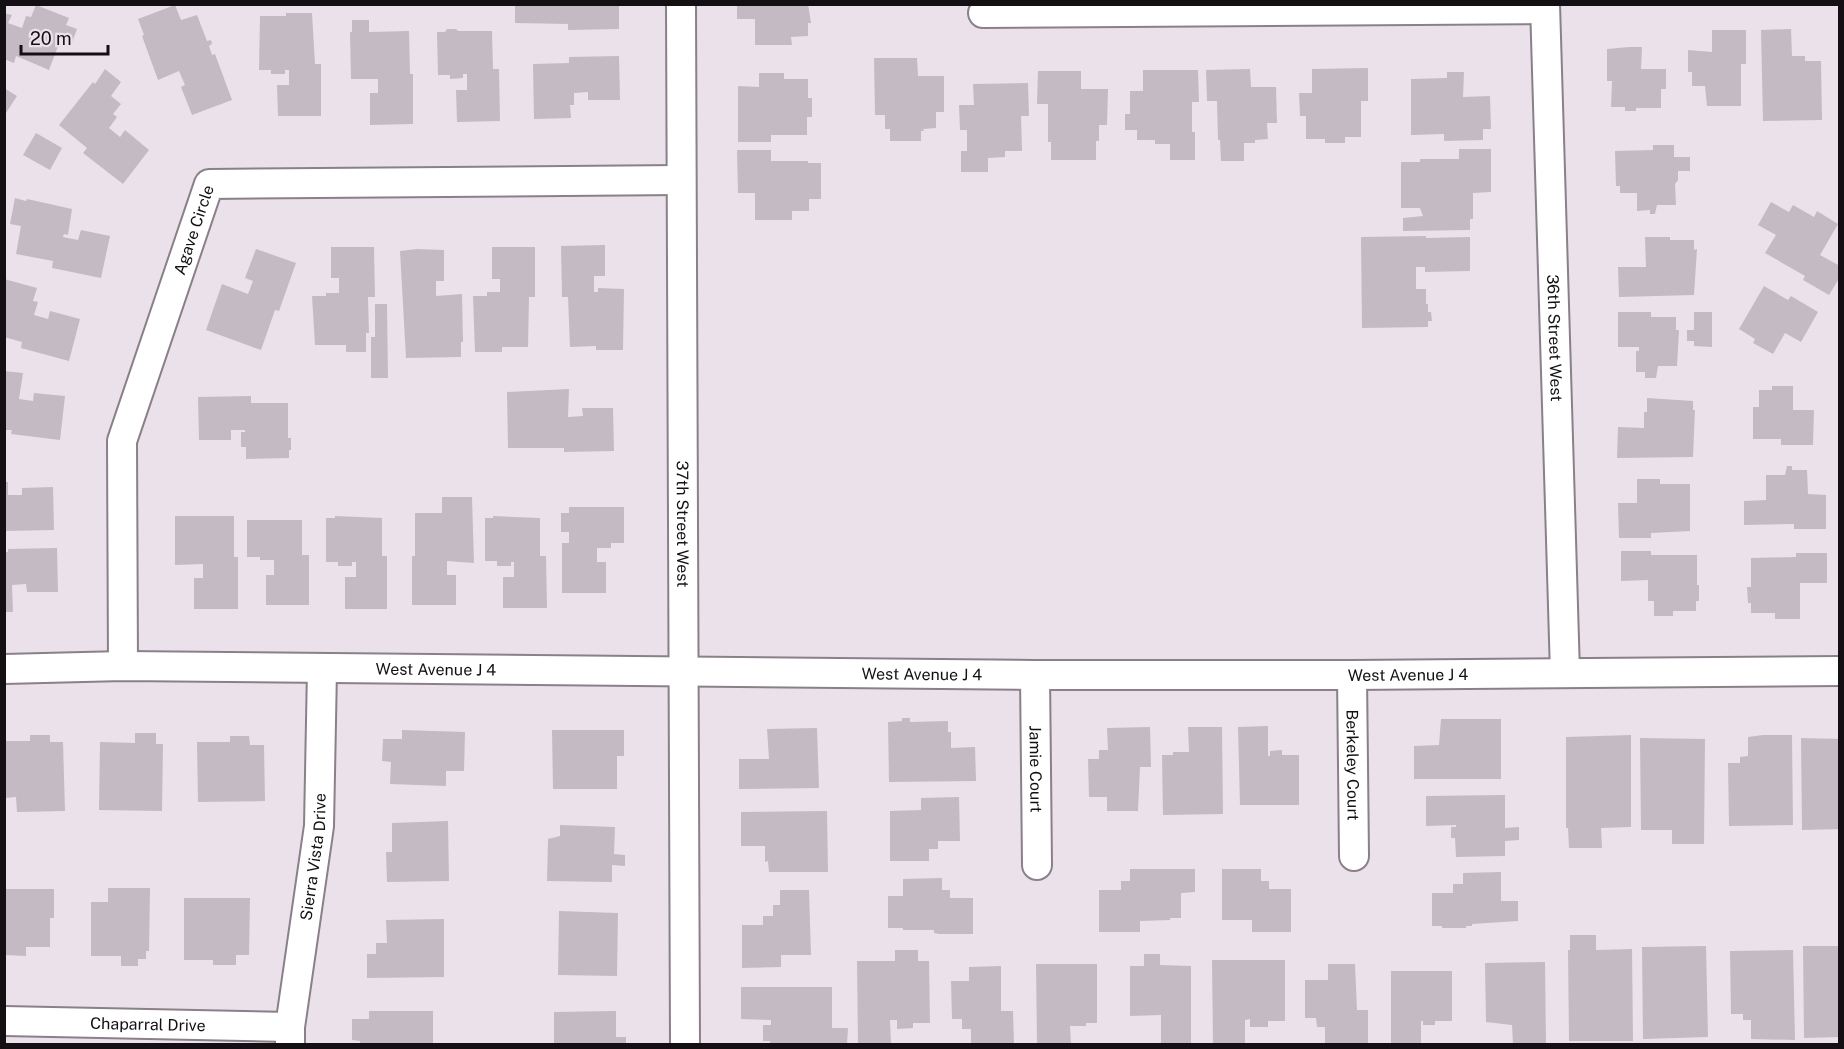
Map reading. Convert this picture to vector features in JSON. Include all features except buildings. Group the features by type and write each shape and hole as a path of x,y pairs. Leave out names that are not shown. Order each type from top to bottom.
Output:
{"street":[{"name":"37th Street West","path":"681,4 685,1044"},
{"path":"983,13 1545,7"},
{"name":"36th Street West","path":"1545,7 1565,673"},
{"name":"Agave Circle","path":"123,666 122,441 209,184 681,180"},
{"name":"West Avenue J 4","path":"4,669 123,666 1035,675 1839,671"},
{"name":"Sierra Vista Drive","path":"290,1036 319,826 322,669"},
{"name":"Jamie Court","path":"1035,675 1037,865"},
{"name":"Berkeley Court","path":"1352,675 1354,856"},
{"name":"Chaparral Drive","path":"4,1021 290,1036"}]}
